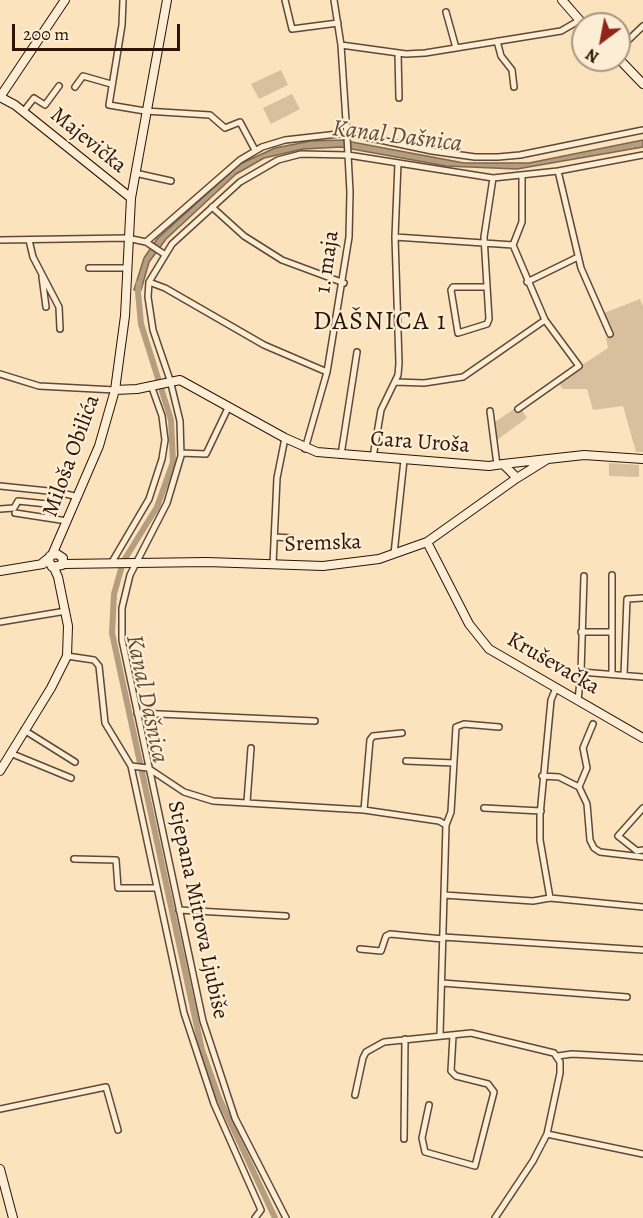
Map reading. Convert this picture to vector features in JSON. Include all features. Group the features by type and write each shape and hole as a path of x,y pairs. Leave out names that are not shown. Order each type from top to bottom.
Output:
{"main road":[{"path":"0,97 65,0"},
{"name":"Miloša Obilića","path":"66,611 58,577 57,559 68,521 99,446 115,390 125,316 127,238 131,198 167,0"},
{"path":"562,0 572,12"},
{"path":"631,72 643,84"},
{"name":"Majevička","path":"0,97 23,112 131,198"},
{"path":"115,390 168,380"},
{"name":"Cara Uroša","path":"168,380 190,383 306,448 373,458 500,465"},
{"path":"500,465 584,455 643,459"},
{"name":"Sremska","path":"0,571 57,559 72,563 323,566 365,562 427,542 546,460"},
{"path":"500,465 517,478"},
{"name":"Kruševačka","path":"427,542 477,634 499,657 643,738"},
{"path":"1,767 51,688 67,656 69,635 66,611"},
{"path":"0,1168 14,1218"}],"street":[{"path":"123,0 122,25 109,105 145,111 210,115 225,128 240,122 255,150"},
{"path":"285,0 292,29 338,23"},
{"name":"1. maja","path":"306,448 327,372 344,283 350,217 341,45 334,0"},
{"path":"446,12 456,48"},
{"path":"341,45 398,53 425,53 561,31 571,26"},
{"path":"631,38 643,26"},
{"path":"497,41 501,56 512,70 514,87"},
{"path":"398,53 399,98"},
{"path":"75,87 83,76 111,84"},
{"name":"Majevička","path":"23,112 34,98 45,105 59,86"},
{"path":"148,243 217,178 255,150 285,140 347,134 475,158 520,155 643,130"},
{"path":"327,372 264,345 165,288 149,282 162,253 252,173 278,160 301,154 348,152 398,163 493,178 558,171 643,155"},
{"path":"373,458 381,410 395,382 399,346 395,237 398,163"},
{"path":"558,171 578,257 598,311 610,334"},
{"path":"135,173 171,181"},
{"path":"518,409 579,366 546,320 527,282 513,245 522,222 522,175"},
{"path":"486,287 453,287 451,290 458,333 488,322 484,244 493,178"},
{"path":"212,207 244,236 282,260 344,283"},
{"path":"395,237 513,245"},
{"path":"0,240 127,238 148,243 162,253"},
{"path":"29,240 42,275 46,307"},
{"path":"527,282 578,257"},
{"path":"89,268 126,268"},
{"path":"42,275 54,291 59,307 60,328"},
{"name":"Stjepana Mitrova Ljubiše","path":"149,282 148,297 153,330 180,421 181,453 174,487 136,562 126,589 121,631 146,768 201,1012 235,1118 285,1218"},
{"path":"395,382 424,383 463,377 546,320"},
{"name":"Cara Uroša","path":"341,455 357,352"},
{"path":"0,374 39,386 115,390"},
{"path":"115,562 149,499 162,459 165,440 162,416 151,385"},
{"path":"181,453 206,454 230,406"},
{"name":"Cara Uroša","path":"490,411 500,465"},
{"path":"273,564 277,478 285,438"},
{"path":"394,554 405,460"},
{"path":"0,486 58,492 78,497"},
{"path":"0,508 14,508 18,501 47,504 49,507 47,516"},
{"path":"15,513 47,516 68,521"},
{"path":"274,537 292,538"},
{"path":"612,575 612,674"},
{"path":"578,700 584,576"},
{"path":"624,675 627,599 643,598"},
{"path":"0,622 66,611"},
{"path":"580,632 612,632"},
{"path":"67,656 94,660 99,666 105,723 133,767 184,1013 214,1104 261,1210 255,1218"},
{"path":"581,672 643,677"},
{"path":"550,898 540,840 543,776 551,699 556,688"},
{"path":"137,713 315,721"},
{"path":"440,1034 446,825 450,819 457,724 499,727"},
{"name":"Kruševačka","path":"593,724 583,748 586,768 579,787 587,804 590,840 594,848 600,852 643,857"},
{"path":"24,730 75,762"},
{"path":"364,810 370,740 373,736 402,733"},
{"path":"247,802 251,748"},
{"path":"9,753 71,778"},
{"path":"406,761 454,763"},
{"path":"133,767 146,768 170,785 191,795 213,801 364,810 440,822 446,825"},
{"path":"543,776 559,777 579,787"},
{"path":"484,808 541,811"},
{"path":"643,808 618,836 637,851 643,850"},
{"path":"74,860 114,860 118,888 157,888"},
{"path":"444,895 533,901 550,898 643,907"},
{"path":"179,910 286,916"},
{"path":"360,949 381,951 386,936 390,934 643,950"},
{"path":"441,982 627,996"},
{"path":"355,1095 366,1052 384,1042 440,1034 453,1036 471,1033 550,1051 558,1056 572,1054 643,1058"},
{"path":"429,1105 422,1138 425,1152 475,1166 494,1092 488,1084 456,1076 451,1071 453,1036"},
{"path":"404,1139 405,1039"},
{"path":"495,1218 533,1161 547,1134 559,1082 558,1056"},
{"path":"0,1109 106,1087 118,1130"},
{"path":"547,1134 643,1154"}],"shaded area":[{"path":"281,70 288,85 259,99 251,84"},
{"path":"292,94 300,109 271,124 263,108"},
{"path":"341,140 464,163 529,163 643,140 643,147 517,169 446,166 341,147 303,149 264,158 236,174 166,239 149,262 141,290 134,290 144,258 157,239 240,164 275,148 311,141"},
{"path":"640,299 643,306 643,452 636,452 623,406 593,410 587,389 562,389 560,384 582,365 608,348 606,338 613,335 604,313"},
{"path":"514,409 517,413 522,410 527,418 497,440 495,422"},
{"path":"609,463 639,465 639,477 609,476"}],"waterway":[{"name":"Kanal Dašnica","path":"139,283 141,324 171,420 173,462 157,507 123,562 114,594 112,633 202,1050 219,1098 275,1218"}],"district":[{"name":"DAŠNICA 1","path":"380,323"}]}
